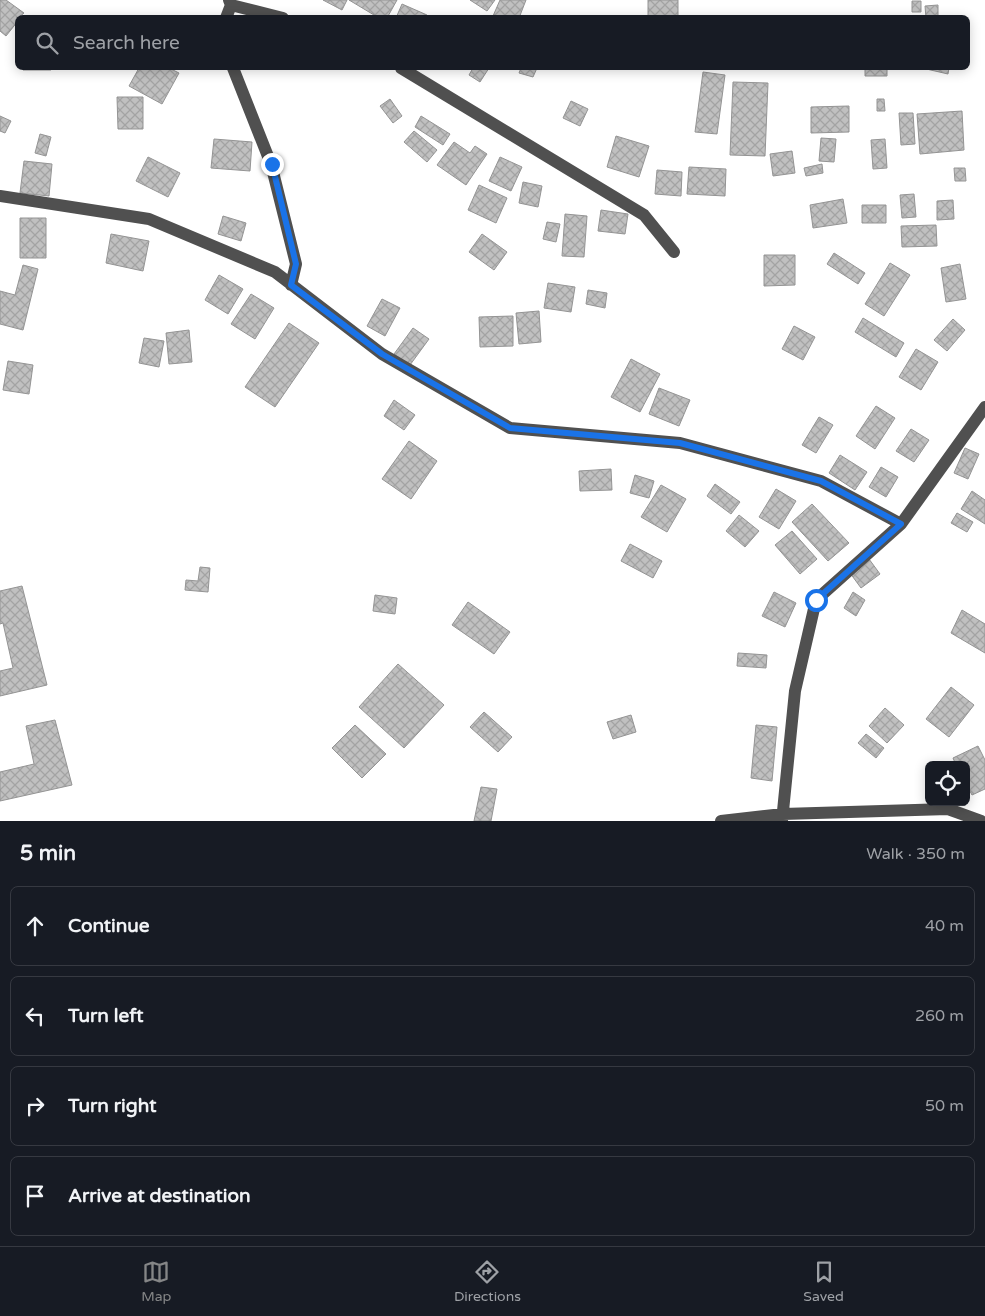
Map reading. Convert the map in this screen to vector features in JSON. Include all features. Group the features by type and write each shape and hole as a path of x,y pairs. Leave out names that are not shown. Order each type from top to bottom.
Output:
{"street":[{"path":"227,15 230,2 273,15"},
{"path":"234,70 272,164 296,264 291,285"},
{"path":"404,70 644,215 674,252"},
{"path":"0,196 149,219 275,272 382,354 510,428 680,443 821,481 901,524"},
{"path":"783,818 795,691 816,600 901,524 985,407"},
{"path":"721,821 948,809 981,821"}],"building":[{"path":"0,0 6,0 24,13 15,15 15,25 6,36 0,31"},
{"path":"323,0 347,0 342,10"},
{"path":"349,0 397,0 389,15 374,15"},
{"path":"470,0 495,0 487,11"},
{"path":"500,0 526,0 520,15 493,15"},
{"path":"648,0 678,0 678,15 648,15"},
{"path":"912,1 921,1 921,12 912,12"},
{"path":"402,4 427,15 397,15"},
{"path":"938,5 938,15 926,15 925,6"},
{"path":"138,70 173,70 179,73 162,104 129,86"},
{"path":"472,70 488,70 480,82 469,75"},
{"path":"520,70 536,70 533,77 519,73"},
{"path":"865,70 887,70 887,76 865,76"},
{"path":"931,70 949,70 948,74"},
{"path":"703,72 725,75 717,134 695,132"},
{"path":"733,82 768,83 765,156 730,155"},
{"path":"117,97 143,97 143,129 118,129"},
{"path":"390,99 402,116 393,123 380,106"},
{"path":"877,99 884,99 885,111 877,111"},
{"path":"571,101 588,109 580,126 563,118"},
{"path":"849,106 849,132 811,133 811,107"},
{"path":"962,111 964,150 920,154 917,114"},
{"path":"899,113 913,113 915,144 901,145"},
{"path":"0,116 11,121 5,133 0,131"},
{"path":"421,116 450,134 443,145 415,127"},
{"path":"414,131 437,150 427,162 404,142"},
{"path":"40,134 51,137 46,156 35,153"},
{"path":"616,136 649,146 639,177 607,167"},
{"path":"821,138 836,139 834,162 819,161"},
{"path":"214,139 252,142 250,171 211,168"},
{"path":"885,139 887,168 873,169 871,140"},
{"path":"454,142 470,153 475,146 487,154 466,185 437,165"},
{"path":"792,151 795,173 773,176 770,154"},
{"path":"148,157 180,173 168,197 136,181"},
{"path":"500,157 522,167 511,191 489,181"},
{"path":"24,161 52,164 49,196 20,193"},
{"path":"822,164 823,173 806,176 804,168"},
{"path":"689,167 726,169 725,196 687,194"},
{"path":"954,168 965,168 966,181 955,181"},
{"path":"657,170 682,172 681,196 655,194"},
{"path":"523,182 542,186 538,207 519,203"},
{"path":"479,185 507,198 496,223 468,210"},
{"path":"914,194 916,217 902,218 900,195"},
{"path":"843,199 847,223 813,228 810,205"},
{"path":"953,200 954,219 937,220 937,201"},
{"path":"862,205 886,205 886,223 862,223"},
{"path":"601,210 628,214 625,234 598,231"},
{"path":"565,214 587,216 584,257 562,256"},
{"path":"223,216 246,223 241,241 218,234"},
{"path":"20,218 46,218 46,258 20,258"},
{"path":"547,222 560,224 556,242 543,239"},
{"path":"936,225 937,246 902,247 901,226"},
{"path":"111,234 149,241 143,271 106,263"},
{"path":"482,234 507,252 494,270 469,252"},
{"path":"834,253 865,273 858,284 827,264"},
{"path":"764,255 795,255 795,285 764,286"},
{"path":"890,263 910,275 884,316 865,304"},
{"path":"960,264 966,299 946,302 941,268"},
{"path":"23,265 38,269 23,330 0,324 0,291 15,295"},
{"path":"219,275 243,289 228,314 205,300"},
{"path":"548,283 575,287 571,312 544,308"},
{"path":"588,290 607,293 605,308 586,304"},
{"path":"251,294 274,308 255,339 231,324"},
{"path":"382,299 400,308 385,336 367,326"},
{"path":"539,311 541,342 519,344 516,313"},
{"path":"513,316 513,346 480,347 479,317"},
{"path":"863,318 904,343 896,357 855,332"},
{"path":"953,319 965,330 947,351 934,340"},
{"path":"289,323 319,343 275,407 245,387"},
{"path":"794,326 815,337 803,360 782,349"},
{"path":"413,328 429,339 410,365 394,354"},
{"path":"189,330 192,362 169,364 166,333"},
{"path":"144,338 164,341 159,367 139,363"},
{"path":"916,349 938,362 921,390 899,377"},
{"path":"631,359 660,374 640,412 611,397"},
{"path":"8,361 33,365 29,394 3,390"},
{"path":"659,388 690,400 679,426 649,414"},
{"path":"394,400 415,415 404,430 384,416"},
{"path":"876,406 895,418 875,449 856,436"},
{"path":"819,417 833,425 816,453 802,445"},
{"path":"911,429 929,440 914,462 896,451"},
{"path":"409,441 437,461 411,499 382,479"},
{"path":"965,448 979,454 968,479 954,473"},
{"path":"840,455 867,472 855,490 829,473"},
{"path":"881,467 898,477 886,497 869,487"},
{"path":"611,469 612,490 580,491 579,471"},
{"path":"635,475 654,481 649,498 630,493"},
{"path":"715,484 740,502 731,514 707,496"},
{"path":"661,485 686,499 667,532 641,517"},
{"path":"776,489 796,501 779,529 759,517"},
{"path":"972,491 985,500 985,524 961,509"},
{"path":"812,504 849,543 828,561 792,522"},
{"path":"957,513 973,522 967,532 951,523"},
{"path":"739,515 759,531 745,547 726,531"},
{"path":"792,531 817,559 800,574 775,545"},
{"path":"630,544 662,561 653,578 621,561"},
{"path":"869,559 880,574 861,588 850,573"},
{"path":"200,567 210,568 208,592 185,590 186,580 198,581"},
{"path":"22,586 47,685 0,696 0,671 13,668 3,623 0,624 0,591"},
{"path":"774,592 796,603 785,627 762,616"},
{"path":"853,592 865,600 856,616 844,608"},
{"path":"375,595 397,598 395,614 373,611"},
{"path":"468,602 510,632 494,654 452,625"},
{"path":"962,610 985,624 985,653 951,633"},
{"path":"738,653 767,655 766,668 737,666"},
{"path":"398,664 444,705 404,748 359,707"},
{"path":"951,687 974,705 949,737 926,719"},
{"path":"885,708 904,725 887,743 869,726"},
{"path":"484,712 512,737 498,752 470,727"},
{"path":"631,715 636,732 613,739 607,722"},
{"path":"55,720 72,785 0,801 0,772 34,764 26,726"},
{"path":"355,725 386,754 362,778 332,748"},
{"path":"756,725 777,727 772,781 751,778"},
{"path":"866,734 884,748 876,758 858,743"},
{"path":"978,746 985,760 985,789 972,795 970,791 970,761 954,761 953,758"},
{"path":"481,787 497,789 491,821 474,821"}],"route":[{"path":"272,164 296,264 291,285 382,354 510,428 680,443 821,481 901,524 816,600"}]}
